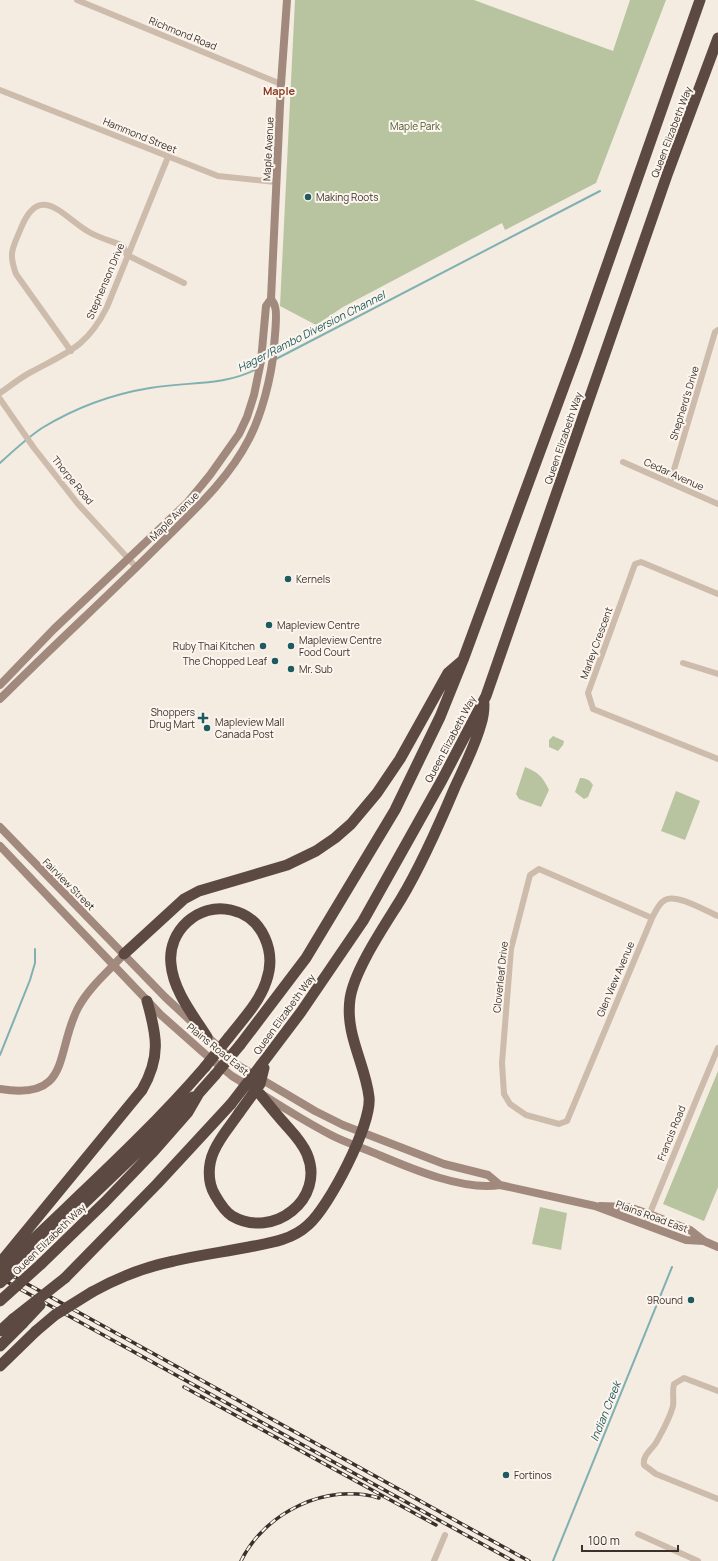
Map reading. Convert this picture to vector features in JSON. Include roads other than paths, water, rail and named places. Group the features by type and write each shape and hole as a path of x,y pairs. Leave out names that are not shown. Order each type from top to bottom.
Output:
{"highway":[{"name":"Queen Elizabeth Way","path":"0,1301 41,1264 104,1202 152,1153 188,1112 199,1093 240,1045 306,958 395,810 440,717 463,660 577,351 700,0"},
{"name":"Queen Elizabeth Way","path":"0,1331 18,1321 64,1278 157,1184 231,1104 264,1064 302,1012 363,921 442,780 486,696 667,175 718,38"},
{"path":"124,954 184,899 199,891 287,865 316,851 335,838 351,824 377,793 400,759 448,673 463,660"},
{"path":"0,1366 36,1330 55,1315 92,1292 130,1274 156,1265 180,1259 272,1243 296,1235 308,1226 327,1202 362,1133 368,1113 370,1099 366,1079 354,1047 350,1023 350,999 356,979 369,953 408,888 439,823 482,724 486,696"},
{"path":"0,1263 20,1252 166,1110 205,1066 253,1006 263,989 270,970 270,953 264,935 254,922 237,911 221,908 193,916 185,923 176,936 170,956 172,971 177,986 207,1037"},
{"path":"0,1283 20,1252 142,1090 154,1062 156,1044 153,1023 147,1001"},
{"path":"260,1094 297,1137 307,1153 311,1168 309,1185 304,1198 291,1212 279,1219 258,1223 232,1215 222,1206 213,1192 209,1170 213,1152 260,1084 264,1064"},
{"path":"0,1270 142,1148 180,1108 199,1093"},
{"path":"0,1346 18,1321"}],"main road":[{"name":"Maple Avenue","path":"0,699 137,568 214,489 249,439 264,400 273,355 276,308 271,299 281,84 287,0"},
{"name":"Maple Avenue","path":"0,684 54,629 187,503 210,475 239,434 254,395 259,374 266,306 271,299"},
{"name":"Fairview Street","path":"0,827 124,954"},
{"path":"0,846 114,966"},
{"path":"0,1089 27,1091 40,1089 49,1083 61,1061 74,1018 80,1004 93,987 124,954"},
{"name":"Plains Road East","path":"124,954 165,997 207,1037 239,1066 261,1080 315,1111 362,1133 444,1164 488,1175 500,1185"},
{"name":"Plains Road East","path":"114,966 147,1001 205,1054 232,1076 333,1136 415,1170 444,1179 487,1187 500,1185 595,1206 686,1240 704,1241"},
{"name":"Plains Road East","path":"595,1206 629,1207 690,1230 704,1241 718,1247"}],"street":[{"name":"Richmond Road","path":"77,0 281,84"},
{"name":"Hammond Street","path":"0,90 218,176 276,182"},
{"name":"Stephenson Drive","path":"0,393 30,373 71,351 87,338 99,323 168,157"},
{"path":"71,351 16,274 13,267 11,253 26,215 33,207 41,204 56,208 89,232 123,246 127,255 184,283"},
{"name":"Shepherd's Drive","path":"670,483 715,332 718,330"},
{"name":"Thorpe Road","path":"0,399 34,448 78,504 137,568"},
{"name":"Cedar Avenue","path":"623,462 718,504"},
{"name":"Marley Crescent","path":"718,594 641,562 635,564 588,693 593,709 718,759"},
{"path":"683,663 718,674"},
{"name":"Cloverleaf Drive","path":"567,1122 559,1124 526,1115 510,1104 504,1094 502,1064 511,949 530,875 539,869 652,918"},
{"name":"Glen View Avenue","path":"567,1122 652,918 660,903 665,899 672,897 680,899 718,916"},
{"name":"Francis Road","path":"645,1225 718,1048"},
{"path":"718,1391 684,1378 674,1384 673,1406 668,1420 656,1443 644,1458 644,1465 648,1469 718,1499"},
{"path":"638,1534 698,1561"},
{"path":"434,1561 444,1535"}],"waterway":[{"name":"Hager/Rambo Diversion Channel","path":"276,359 600,191"},
{"name":"Hager/Rambo Diversion Channel","path":"0,463 42,428 68,414 94,403 122,394 150,388 231,379 257,369"},
{"path":"0,1055 30,980 35,963 35,949"},
{"name":"Indian Creek","path":"553,1561 672,1267"}],"railway":[{"path":"0,1269 529,1561"},
{"path":"0,1278 513,1561"},
{"path":"184,1387 436,1525"},
{"path":"241,1561 251,1544 265,1529 281,1516 299,1506 319,1498 339,1494 359,1494 379,1498"}],"place":[{"name":"Making Roots","path":"308,197"},
{"name":"Kernels","path":"288,579"},
{"name":"Mapleview Centre","path":"269,625"},
{"name":"Ruby Thai Kitchen","path":"263,646"},
{"name":"Mapleview Centre Food Court","path":"291,646"},
{"name":"The Chopped Leaf","path":"275,661"},
{"name":"Mr. Sub","path":"291,669"},
{"name":"Shoppers Drug Mart","path":"203,718"},
{"name":"Mapleview Mall Canada Post","path":"207,728"},
{"name":"9Round","path":"691,1300"},
{"name":"Fortinos","path":"506,1475"}],"district":[{"name":"Maple","path":"279,90"}],"park label":[{"name":"Maple Park","path":"415,126"}]}
